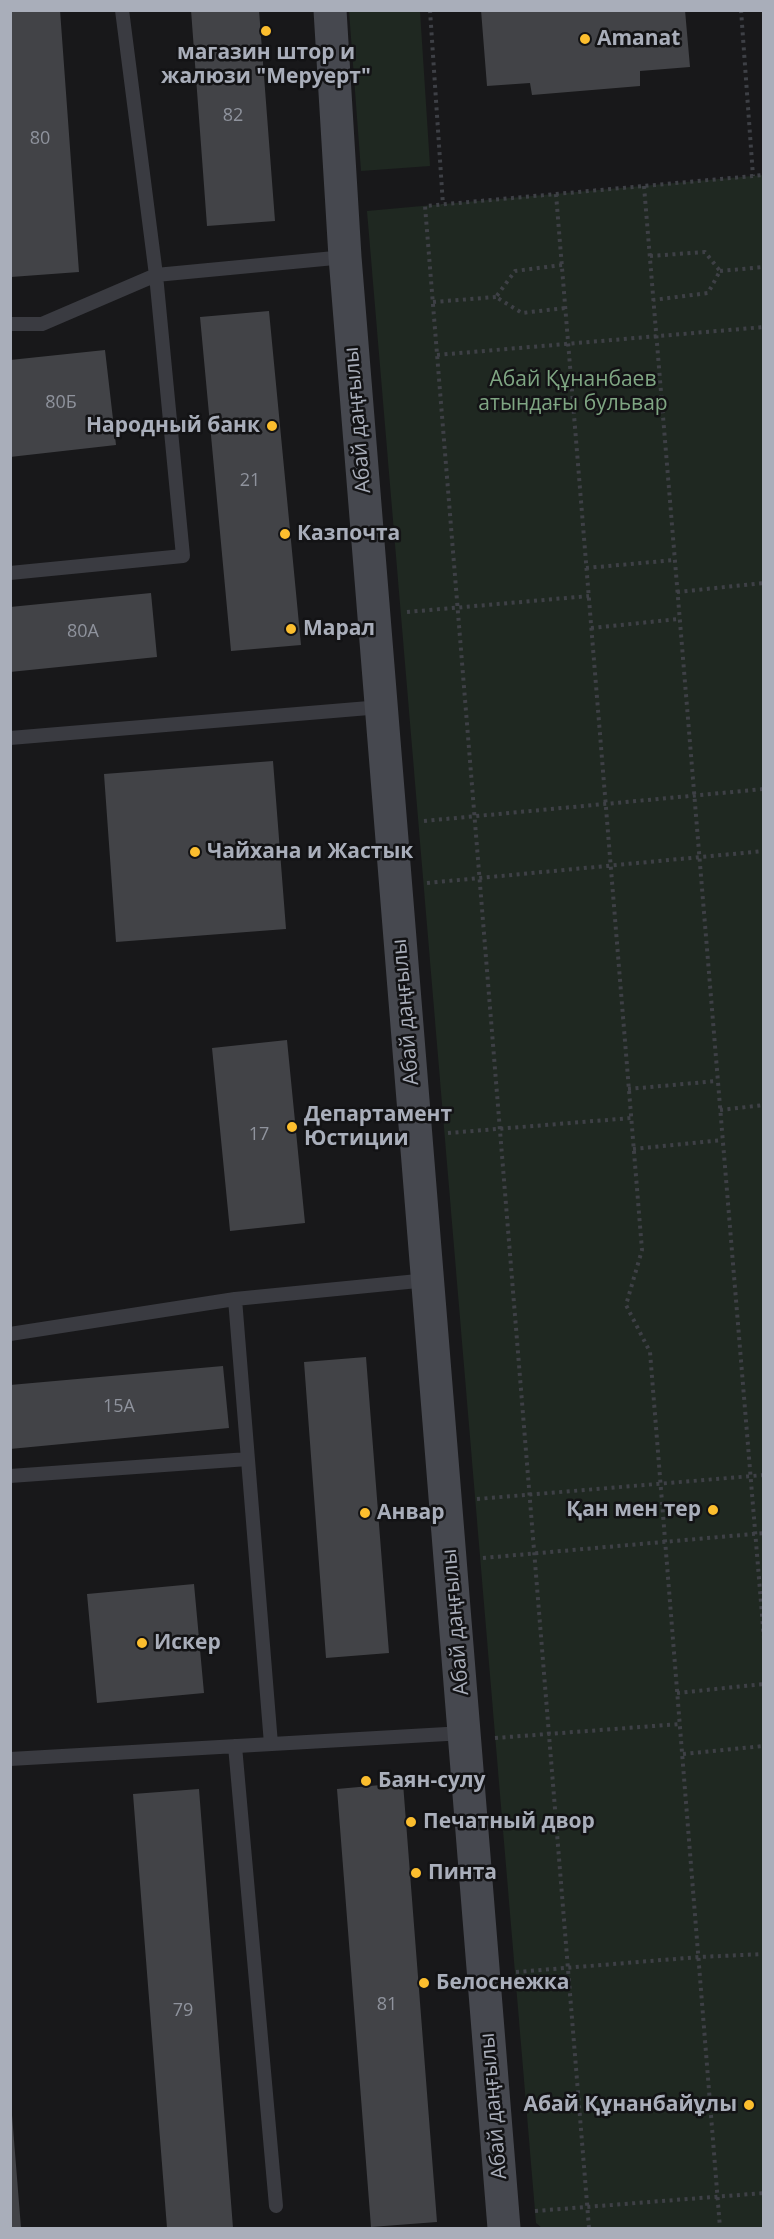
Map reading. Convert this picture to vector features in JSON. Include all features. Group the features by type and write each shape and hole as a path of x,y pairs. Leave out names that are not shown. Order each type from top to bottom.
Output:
{"main road":[{"name":"Абай даңғылы","path":"330,10 345,257 428,1280 479,1735 504,2229"}],"lane":[{"path":"10,573 183,556 156,275 122,10"},
{"path":"10,324 42,324 156,275 345,257"},
{"path":"10,738 381,707"},
{"path":"10,1334 235,1299 428,1280"},
{"path":"235,1299 271,1744"},
{"path":"10,1476 248,1459"},
{"path":"10,1759 479,1735"},
{"path":"235,1746 276,2206"}],"path":[{"path":"430,10 443,205"},
{"path":"741,10 753,176"},
{"path":"589,2229 425,206 764,175"},
{"path":"644,186 764,1639"},
{"path":"556,194 642,1250 626,1305 650,1352 720,2229"},
{"path":"650,256 705,252 720,272"},
{"path":"496,297 515,271 562,266"},
{"path":"720,272 764,267"},
{"path":"653,300 708,293 720,272"},
{"path":"432,302 496,297 522,313 565,308"},
{"path":"437,355 764,327"},
{"path":"586,568 675,560"},
{"path":"677,592 764,583"},
{"path":"400,613 589,596"},
{"path":"591,628 679,619"},
{"path":"418,822 764,789"},
{"path":"423,883 764,851"},
{"path":"628,1089 717,1081"},
{"path":"720,1110 764,1105"},
{"path":"444,1133 631,1118"},
{"path":"633,1149 722,1140"},
{"path":"475,1499 764,1475"},
{"path":"480,1558 764,1533"},
{"path":"677,1693 764,1684"},
{"path":"479,1735 549,1734 680,1724"},
{"path":"682,1754 764,1746"},
{"path":"515,1972 764,1954"},
{"path":"535,2211 764,2193"}],"green space":[{"path":"349,11 420,11 430,166 361,171"},
{"name":"Абай Құнанбаев атындағы бульвар","path":"763,175 763,2228 542,2228 536,2223 367,211"}],"building":[{"path":"10,10 60,10 79,272 11,277"},
{"path":"191,10 259,10 275,221 207,226"},
{"name":"Amanat","path":"481,10 685,10 690,67 640,71 640,86 532,95 530,83 487,86"},
{"path":"269,311 301,645 231,651 200,317"},
{"path":"105,350 116,445 10,457 10,360"},
{"path":"151,593 157,657 10,672 10,607"},
{"name":"Чайхана и Жастык","path":"273,761 286,929 116,942 104,774"},
{"path":"287,1040 305,1223 230,1231 212,1048"},
{"path":"366,1357 389,1653 326,1658 304,1362"},
{"path":"223,1366 229,1428 10,1449 10,1385"},
{"path":"194,1584 204,1693 97,1703 87,1594"},
{"path":"403,1783 437,2222 371,2227 337,1789"},
{"path":"199,1789 233,2228 167,2228 133,1794"},
{"path":"10,2115 12,2115 21,2228 10,2228"}],"place":[{"name":"магазин штор и жалюзи \"Меруерт\"","path":"266,31"},
{"name":"Amanat","path":"585,39"},
{"name":"Народный банк","path":"272,426"},
{"name":"Казпочта","path":"285,534"},
{"name":"Марал","path":"291,629"},
{"name":"Чайхана и Жастык","path":"195,852"},
{"name":"Департамент Юстиции","path":"292,1127"},
{"name":"Қан мен тер","path":"713,1510"},
{"name":"Анвар","path":"365,1513"},
{"name":"Искер","path":"142,1643"},
{"name":"Баян-сулу","path":"366,1781"},
{"name":"Печатный двор","path":"411,1822"},
{"name":"Пинта","path":"416,1873"},
{"name":"Белоснежка","path":"424,1983"},
{"name":"Абай Құнанбайұлы","path":"749,2105"}]}
